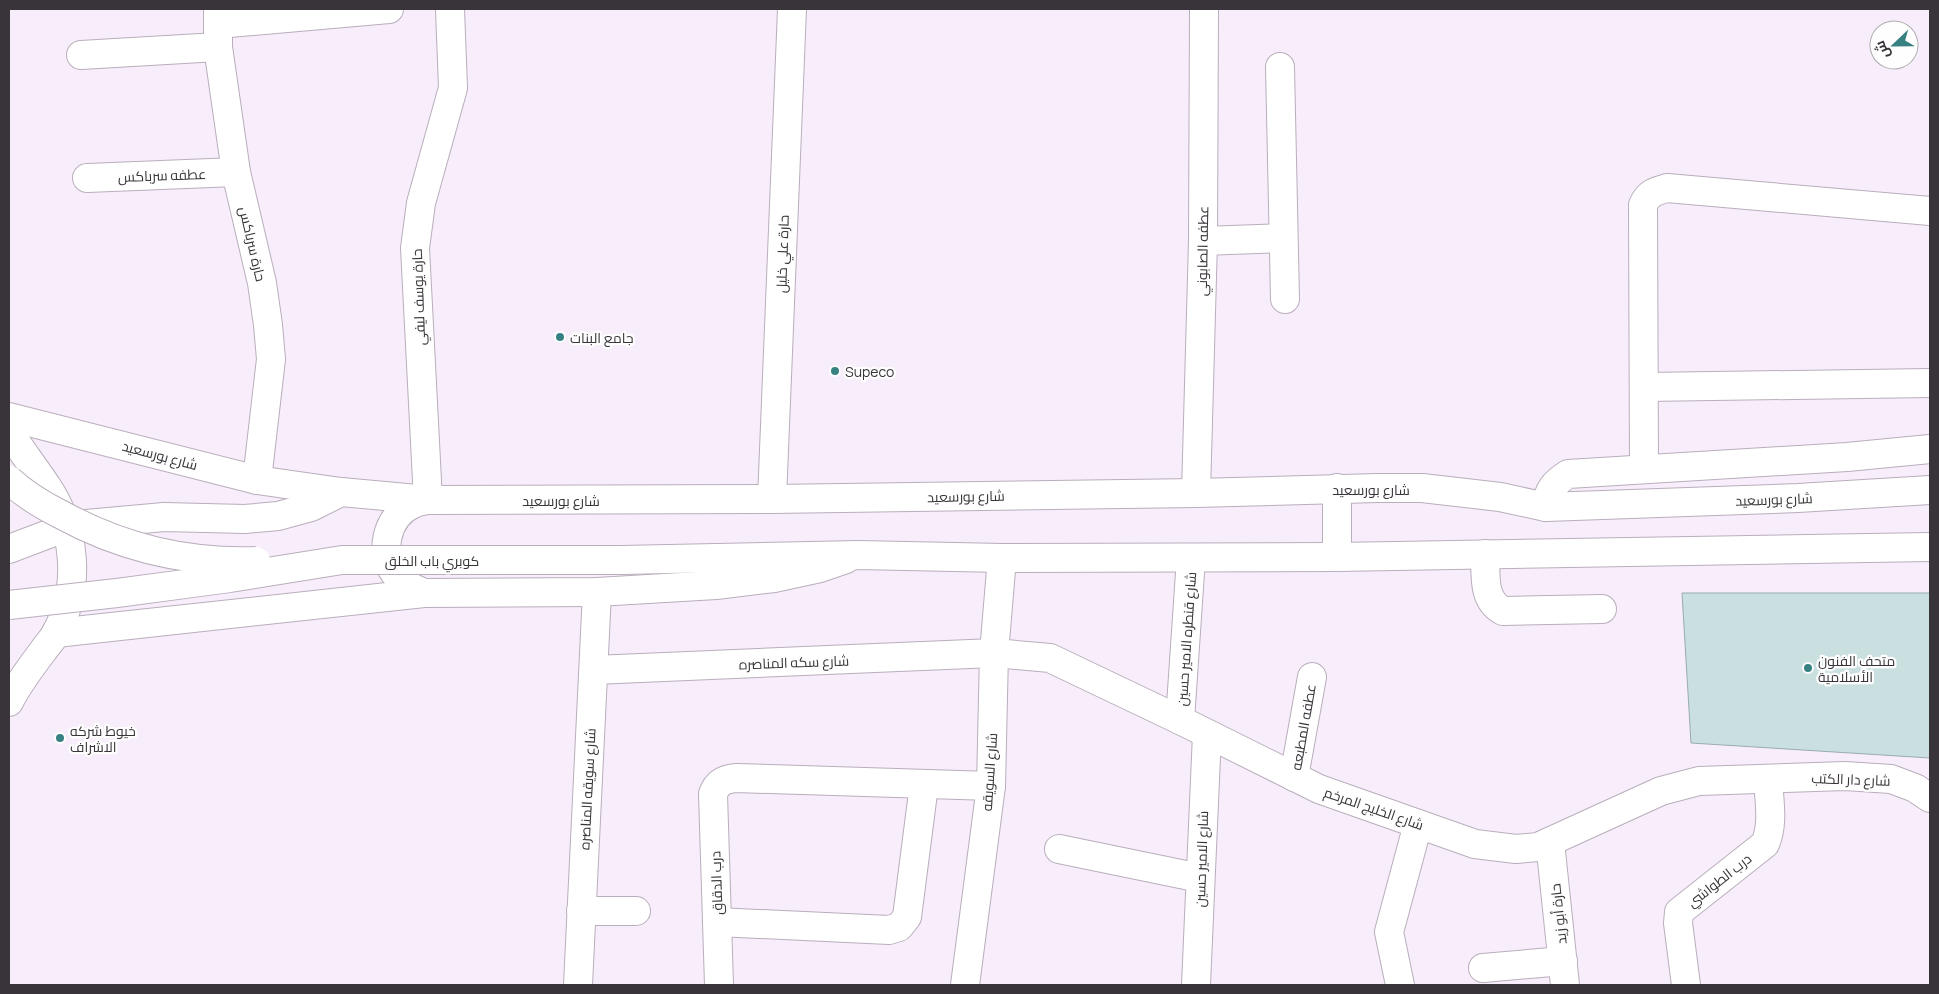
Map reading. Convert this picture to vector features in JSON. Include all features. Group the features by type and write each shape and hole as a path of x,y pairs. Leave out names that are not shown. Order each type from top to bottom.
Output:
{"street":[{"path":"81,55 218,26 389,9"},
{"name":"حارة يوسف ليفي","path":"428,500 415,248 421,203 453,88 450,9"},
{"name":"حارة علي خليل","path":"772,499 792,9"},
{"name":"عطفه الصابوني","path":"1196,493 1203,240 1204,9"},
{"name":"حارة سرباكس","path":"218,26 236,172 262,283 271,359 257,480"},
{"path":"1280,67 1285,299"},
{"name":"عطفه سرباكس","path":"87,178 236,172"},
{"path":"1644,469 1644,205 1646,198 1654,192 1667,188 1930,210"},
{"path":"1203,240 1284,238"},
{"path":"1645,387 1930,383"},
{"name":"شارع بورسعيد","path":"9,416 257,480 341,492 428,500 772,499 1422,488 1500,497 1546,507 1798,498 1930,490"},
{"path":"9,431 21,452 48,488 67,527 73,565 69,597 56,633 17,687 9,702"},
{"path":"1546,507 1548,493 1556,481 1568,474 1930,449"},
{"path":"9,480 49,508 89,530 124,544 159,553 235,562 342,560"},
{"path":"1337,488 1337,557"},
{"path":"9,549 67,527 164,517 244,518 278,516 311,507 341,492"},
{"path":"424,593 408,586 396,576 388,561 386,544 390,528 399,514 412,505 428,500"},
{"path":"56,633 424,593 597,592 716,585 774,578 820,568 858,554 1002,558 1192,558 1930,547"},
{"name":"كوبري باب الخلق","path":"9,605 220,580 342,560 621,560 858,554"},
{"path":"1485,554 1486,591 1492,602 1503,611 1602,610"},
{"name":"شارع السويقه","path":"965,985 991,786 994,654 1002,558"},
{"name":"شارع قنطره الامير حسين","path":"1180,720 1192,558"},
{"name":"شارع سويقه المناصره","path":"578,985 597,592"},
{"name":"شارع سكه المناصره","path":"594,670 994,654"},
{"name":"شارع الخليج المرخم","path":"994,654 1050,658 1319,789 1476,844 1516,849 1538,847 1661,792 1699,781 1768,779"},
{"name":"عطفه المطبعه","path":"1294,777 1312,677"},
{"name":"شارع الامير حسين","path":"1196,985 1206,734"},
{"name":"شارع دار الكتب","path":"1768,779 1845,776 1891,779 1915,788 1930,798"},
{"name":"درب الدقاق","path":"924,784 907,918 899,926 889,930 717,922 713,794 715,787 720,782 736,778 991,786"},
{"name":"درب الطواشي","path":"1686,985 1678,922 1679,912 1765,844 1770,834 1771,823 1768,779"},
{"path":"1400,985 1389,932 1418,824"},
{"name":"حارة أبو زيد","path":"1550,842 1564,973"},
{"path":"1059,849 1200,878"},
{"path":"581,911 636,911"},
{"path":"717,922 719,985"},
{"path":"1483,968 1564,973"}],"building":[{"name":"متحف الفنون الأسلامية","path":"1682,593 1930,593 1930,758 1691,743"}],"place":[{"name":"جامع البنات","path":"560,337"},
{"name":"Supeco","path":"835,371"},
{"name":"متحف الفنون الأسلامية","path":"1808,668"},
{"name":"خيوط شركه الاشراف","path":"60,738"}]}
